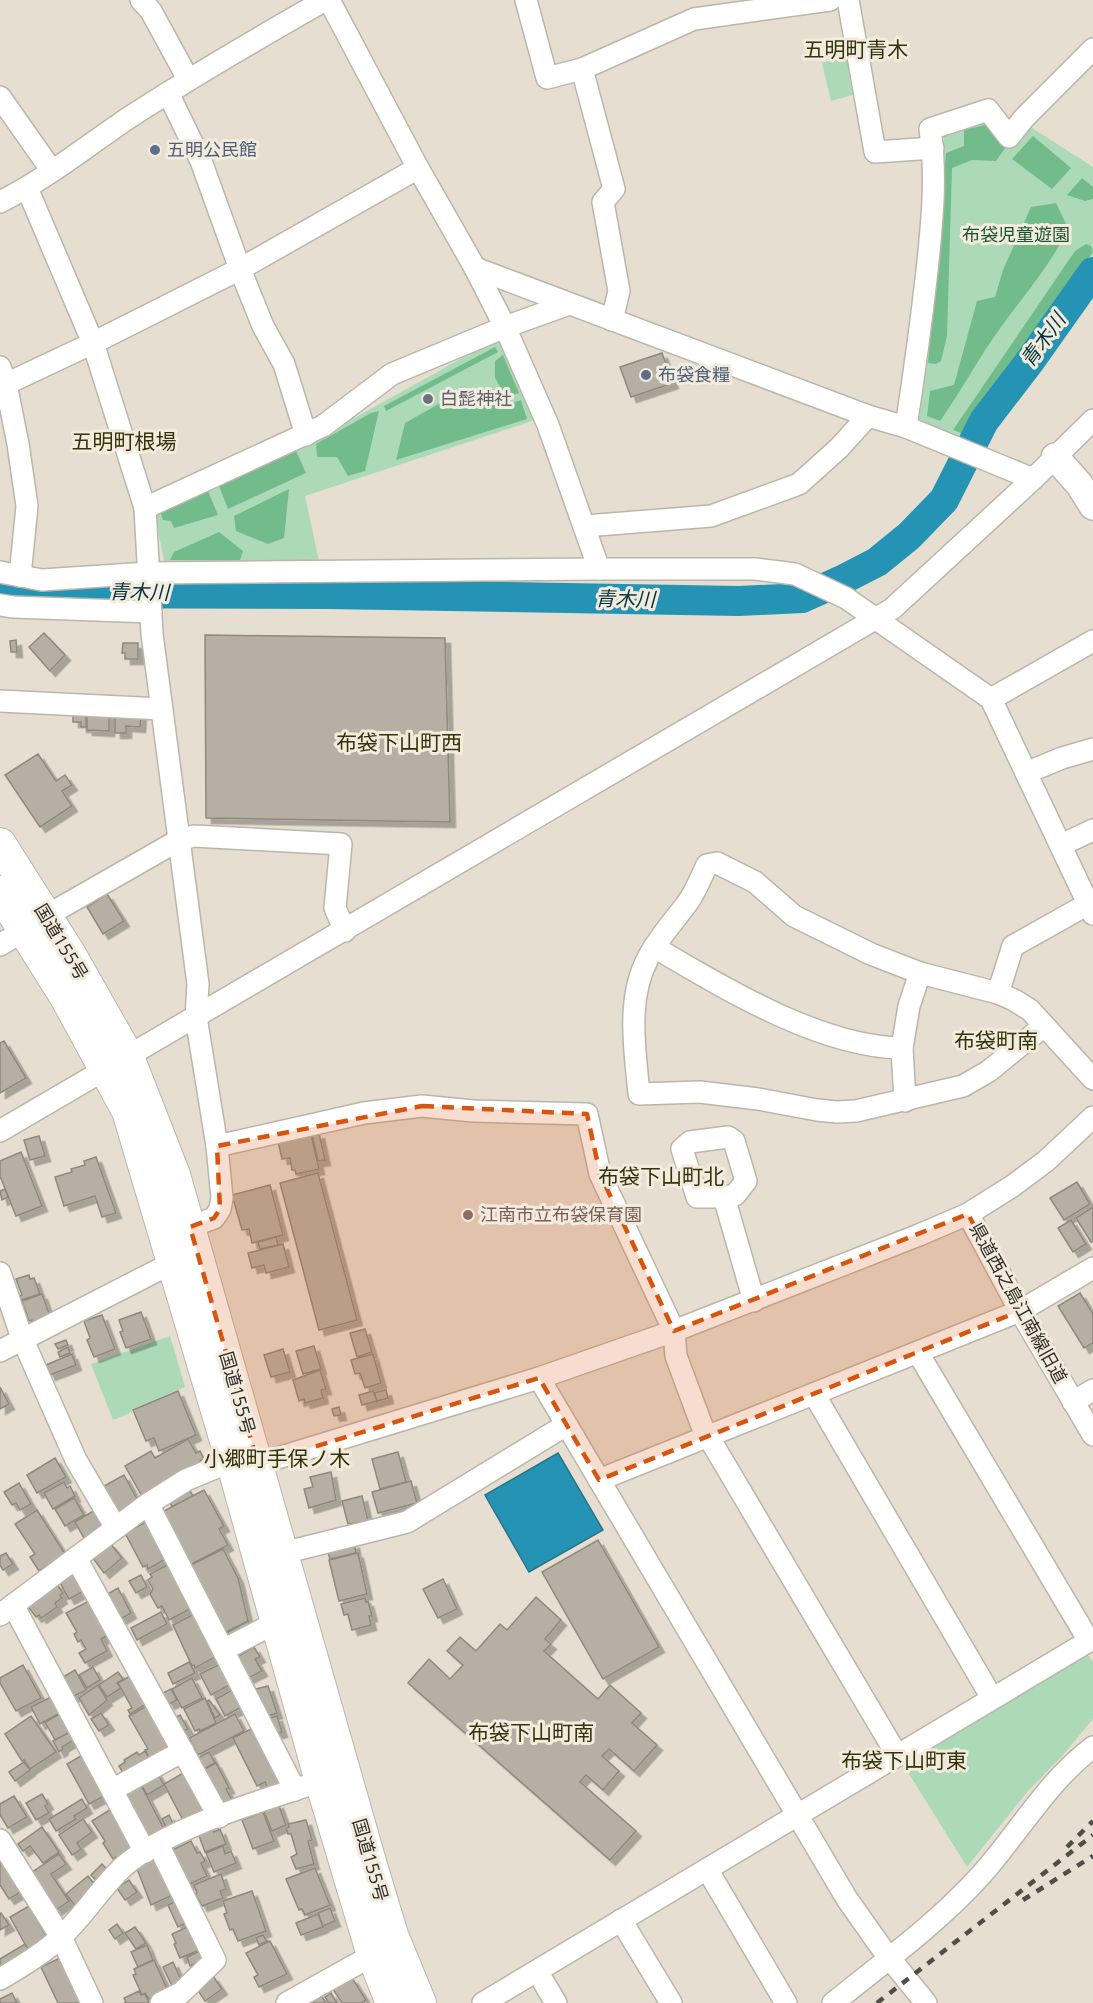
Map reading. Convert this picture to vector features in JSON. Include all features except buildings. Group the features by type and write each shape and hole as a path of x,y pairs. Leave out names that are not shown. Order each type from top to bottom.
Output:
{"highway":[{"name":"国道155号","path":"0,844 23,931"},
{"name":"国道155号","path":"0,892 66,997 116,1064 174,1175 190,1227 245,1463 308,1785 392,2003"},
{"name":"国道155号","path":"116,1064 172,1263 245,1463 283,1553 375,1880 392,1935 420,2003"}],"main road":[{"path":"1055,457 1079,484 1093,506"}],"street":[{"path":"141,0 151,11 188,79"},
{"path":"0,202 27,189 188,79 325,0"},
{"path":"329,0 418,168 475,267 505,327 548,425 600,569"},
{"path":"526,0 547,78 582,69 694,19 830,0"},
{"path":"849,0 875,152 933,148"},
{"path":"906,427 921,323 934,202 933,148 930,129 988,110 1009,137 1024,118 1093,49"},
{"path":"582,69 614,189 603,202 619,291 612,320"},
{"path":"168,93 201,161 263,326 284,364 306,435"},
{"path":"0,97 52,171"},
{"path":"418,168 240,269 93,343 3,376 18,444 27,506 10,574 42,580 600,569 755,569 795,574 839,594 877,618 991,699 1091,909 1013,946 998,993"},
{"path":"27,189 93,343 145,508 150,609 161,709 198,984 196,1017 217,1146 222,1198 220,1209 214,1218 190,1227"},
{"path":"475,267 868,416 906,427 1033,478"},
{"path":"145,508 323,426 392,374 505,327 568,304"},
{"path":"585,526 711,516 799,484 839,448 868,416"},
{"path":"0,1131 892,609 1093,420"},
{"path":"0,605 13,608 150,609"},
{"path":"991,699 1093,641"},
{"path":"0,701 161,709"},
{"path":"1026,773 1062,758 1093,749"},
{"path":"1060,845 1093,830"},
{"path":"23,931 179,840 194,836 341,844 335,908 345,931"},
{"path":"1044,1026 1002,1061 974,1080 946,1091 856,1111 837,1112 700,1092 639,1094 634,1041 634,1007 643,971 654,947 689,900 707,866 717,862 755,882 794,915 871,954 920,973 998,993 1030,1010 1093,1079"},
{"path":"654,947 720,985 823,1033 865,1044 902,1047"},
{"path":"905,1101 902,1047 909,1006 920,973"},
{"path":"217,1146 364,1113 422,1106 473,1111 587,1114 600,1174 674,1331 676,1356 702,1426 897,1755"},
{"name":"県道西之島江南線旧道","path":"1093,1118 1033,1172 968,1214 1020,1311 1093,1435"},
{"path":"724,1197 754,1301"},
{"path":"161,2003 182,1993 215,1960 152,1848 112,1790 7,1610 148,1504 186,1480 539,1378 754,1301 968,1214"},
{"path":"0,1351 172,1263"},
{"path":"599,1480 1020,1311 1093,1268"},
{"path":"0,1273 22,1338 76,1460 116,1528"},
{"path":"483,2003 992,1698 1091,1645 918,1353"},
{"path":"539,1378 847,1899 889,1958 926,2003"},
{"path":"1073,1402 1093,1390"},
{"path":"814,1394 992,1698"},
{"path":"283,1553 407,1522 566,1425"},
{"path":"0,1979 20,1968 61,1937 125,1866 152,1848 201,1823 308,1785 223,1650 148,1504"},
{"path":"76,1558 219,1817"},
{"path":"223,1650 277,1622"},
{"path":"832,2003 889,1958 982,1874 1048,1788 1079,1757 1093,1747"},
{"path":"112,1790 183,1751"},
{"path":"1,1843 61,1937 92,2003"},
{"path":"707,1869 786,2003"},
{"path":"621,1920 671,2003"},
{"path":"287,2003 373,1955"},
{"path":"537,1971 556,2003"}],"highlighted area":[{"path":"422,1106 587,1114 600,1174 674,1331 968,1214 1020,1311 599,1480 539,1378 258,1464 190,1227 214,1218 220,1209 217,1146"}],"green space":[{"path":"852,55 863,92 831,101 822,63"},
{"name":"布袋児童遊園","path":"984,119 1029,126 1093,167 1093,261 965,440 919,423 917,416 939,261 944,134"},
{"path":"985,125 1006,147 996,161 972,160 952,168 947,336 941,361 936,364 928,363 946,153 964,146 964,130"},
{"path":"1033,136 1071,168 1052,189 1012,159"},
{"path":"1082,178 1093,187 1093,199 1085,201 1067,195"},
{"path":"1056,203 1068,228 1054,254 993,338 940,421 927,416 930,391 954,385 977,301 995,297 1003,270 1031,207"},
{"path":"1086,244 1091,246 1093,252 964,434 953,430 1075,251"},
{"path":"502,336 538,419 305,496 319,561 165,565 154,511 320,437"},
{"path":"495,347 498,352 386,411 384,406"},
{"path":"503,355 519,393 506,397 495,378 495,361"},
{"path":"492,398 508,404 521,400 527,419 396,460 405,423 444,401 460,405"},
{"path":"379,411 365,471 348,476 337,457 317,457 316,444 371,413"},
{"path":"296,451 306,473 228,509 219,486"},
{"path":"289,489 284,538 268,544 236,531 234,516"},
{"path":"208,491 218,515 174,528 171,521 163,520 160,511"},
{"path":"219,532 243,551 240,560 170,560 174,552"},
{"path":"170,1336 185,1387 132,1409 132,1412 113,1420 91,1364"},
{"path":"1080,1653 1089,1656 1093,1662 1093,1719 1028,1791 967,1867 901,1761"}],"water":[{"path":"558,1453 603,1530 529,1572 485,1495"}],"waterway":[{"name":"青木川","path":"0,590 16,593 328,594 739,601 802,598 877,562 909,536 944,500 984,421 1093,272"}],"railway":[{"path":"1067,1847 1093,1821"},
{"path":"877,2003 1093,1835"},
{"path":"1023,1900 1093,1856"}],"place":[{"name":"五明公民館","path":"155,150"},
{"name":"布袋食糧","path":"646,375"},
{"name":"白髭神社","path":"428,399"},
{"name":"江南市立布袋保育園","path":"468,1215"}],"district":[{"name":"五明町青木","path":"856,50"},
{"name":"五明町根場","path":"124,442"},
{"name":"布袋下山町西","path":"399,743"},
{"name":"布袋町南","path":"996,1041"},
{"name":"布袋下山町北","path":"661,1177"},
{"name":"小郷町手保ノ木","path":"277,1459"},
{"name":"布袋下山町南","path":"531,1733"},
{"name":"布袋下山町東","path":"904,1761"}]}
